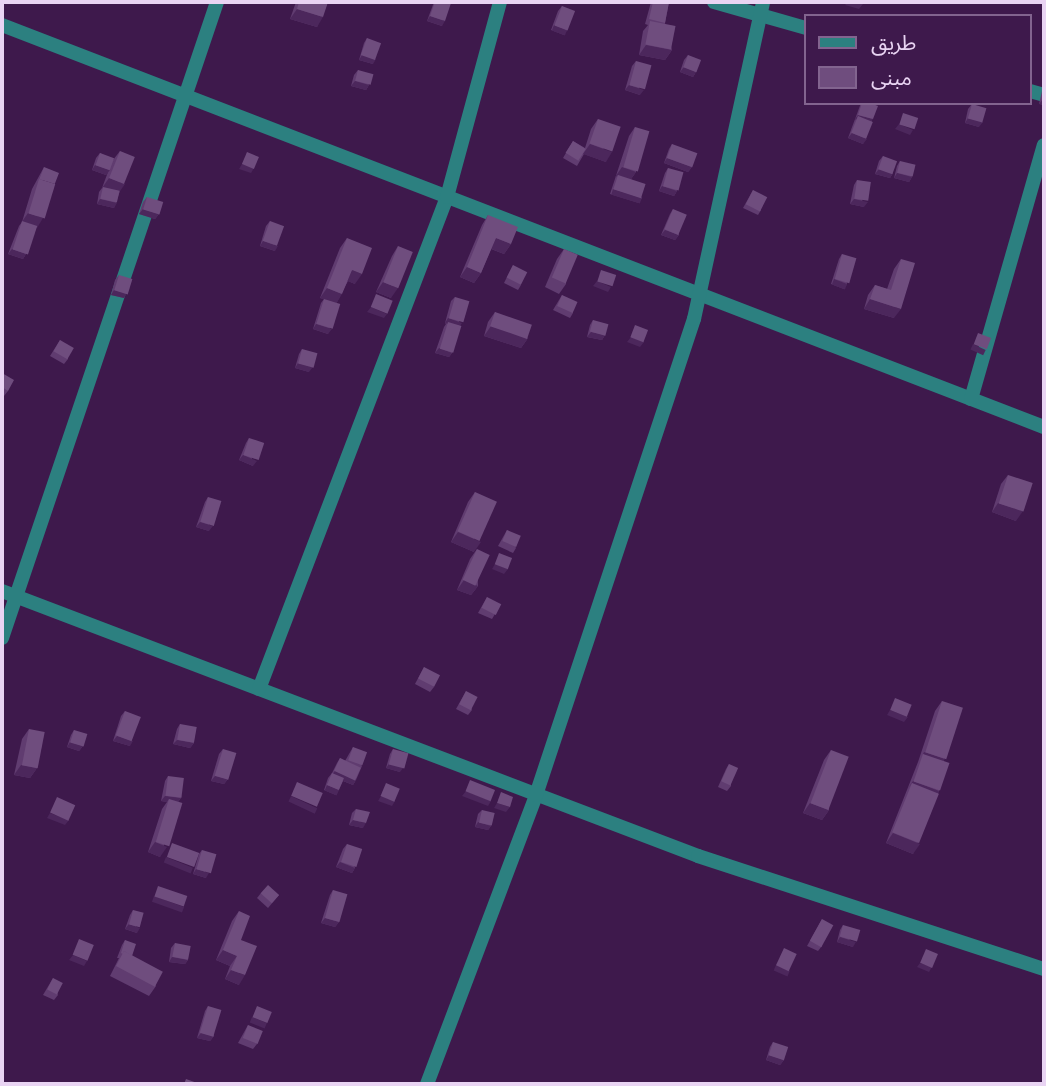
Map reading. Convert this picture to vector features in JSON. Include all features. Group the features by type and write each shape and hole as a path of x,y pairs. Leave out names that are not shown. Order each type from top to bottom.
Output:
{"street":[{"path":"2,638 217,2"},
{"path":"259,688 447,197 500,2"},
{"path":"713,2 761,8 804,27"},
{"path":"427,1084 536,794 699,294 761,8"},
{"path":"2,25 1044,427"},
{"path":"971,399 1044,145"},
{"path":"2,591 698,856 1044,968"}],"building":[{"path":"299,2 328,2 323,17 297,9"},
{"path":"435,2 451,3 445,21 430,16"},
{"path":"653,2 669,2 665,23 649,19"},
{"path":"562,6 575,11 568,31 554,26"},
{"path":"650,21 676,26 671,50 645,45"},
{"path":"367,38 381,43 375,60 361,55"},
{"path":"688,55 701,60 696,72 683,67"},
{"path":"636,61 651,65 645,89 630,85"},
{"path":"358,70 373,74 371,85 355,81"},
{"path":"861,105 878,106 873,119 858,115"},
{"path":"972,105 986,108 982,123 968,118"},
{"path":"903,113 918,118 915,129 899,124"},
{"path":"858,116 873,122 866,139 851,133"},
{"path":"598,119 621,127 612,151 590,144"},
{"path":"635,127 649,131 638,172 623,167"},
{"path":"573,141 586,149 578,161 566,153"},
{"path":"672,144 697,153 692,167 667,158"},
{"path":"120,151 135,157 124,184 109,178"},
{"path":"247,152 259,157 254,169 242,164"},
{"path":"100,153 114,158 110,170 96,165"},
{"path":"883,156 897,161 892,174 878,169"},
{"path":"900,161 916,165 913,177 897,173"},
{"path":"668,168 683,172 679,190 663,186"},
{"path":"618,175 646,184 641,198 613,189"},
{"path":"39,179 55,184 45,218 28,213"},
{"path":"39,179 55,184 45,218 28,213"},
{"path":"857,180 871,182 868,201 854,199"},
{"path":"103,187 120,191 117,203 100,199"},
{"path":"753,190 767,197 760,212 746,204"},
{"path":"147,197 163,202 159,214 143,209"},
{"path":"673,209 687,215 678,235 664,229"},
{"path":"488,215 518,227 511,244 496,238 481,273 467,267"},
{"path":"22,221 37,226 28,254 13,250"},
{"path":"270,221 284,226 277,246 263,241"},
{"path":"347,238 372,248 362,274 352,270 342,294 327,288"},
{"path":"398,246 413,252 398,288 383,282"},
{"path":"564,249 578,255 566,283 552,278"},
{"path":"842,254 856,258 849,283 835,279"},
{"path":"901,259 915,263 901,309 870,299 875,285 891,290"},
{"path":"513,265 527,272 521,285 507,277"},
{"path":"601,270 616,275 613,286 597,281"},
{"path":"119,275 132,279 128,294 114,290"},
{"path":"376,294 393,301 387,314 371,307"},
{"path":"562,295 578,302 573,313 557,306"},
{"path":"455,297 469,301 463,322 449,318"},
{"path":"324,299 340,304 333,329 316,324"},
{"path":"495,312 532,325 527,339 490,326"},
{"path":"593,320 608,324 605,336 590,332"},
{"path":"448,322 461,326 453,353 440,349"},
{"path":"635,325 648,330 643,342 630,337"},
{"path":"978,333 991,338 987,349 974,344"},
{"path":"60,340 74,348 67,359 54,351"},
{"path":"302,349 317,353 314,368 298,363"},
{"path":"2,373 14,380 8,391 2,387"},
{"path":"249,438 264,443 259,460 243,455"},
{"path":"1008,475 1033,483 1023,512 999,504"},
{"path":"475,492 497,502 479,541 458,531"},
{"path":"208,497 221,501 214,526 200,522"},
{"path":"507,530 521,536 516,547 502,541"},
{"path":"477,549 490,555 475,586 463,580"},
{"path":"499,553 512,558 508,569 495,564"},
{"path":"487,597 501,604 496,615 482,608"},
{"path":"424,667 440,675 434,687 418,679"},
{"path":"466,691 478,697 471,710 459,704"},
{"path":"895,698 912,705 907,717 890,710"},
{"path":"942,701 963,708 946,759 925,752"},
{"path":"125,711 141,717 132,741 116,735"},
{"path":"180,724 197,727 194,743 177,740"},
{"path":"29,729 45,732 38,768 22,765"},
{"path":"74,730 87,734 84,747 70,742"},
{"path":"353,747 367,752 362,765 348,760"},
{"path":"223,749 236,753 228,780 215,776"},
{"path":"393,749 408,753 404,769 389,764"},
{"path":"831,750 849,757 828,810 811,803"},
{"path":"923,754 949,763 940,791 914,781"},
{"path":"340,758 361,768 355,780 334,771"},
{"path":"729,764 738,768 730,785 721,781"},
{"path":"332,773 344,778 339,790 327,785"},
{"path":"168,776 184,778 181,798 166,796"},
{"path":"470,780 495,790 491,801 466,791"},
{"path":"297,782 323,793 317,807 291,796"},
{"path":"386,783 400,789 394,802 381,796"},
{"path":"912,783 939,794 919,843 892,832"},
{"path":"501,792 513,797 510,807 497,803"},
{"path":"57,797 75,805 68,821 50,813"},
{"path":"169,799 182,803 169,846 156,842"},
{"path":"356,809 370,812 366,823 353,820"},
{"path":"482,810 495,813 492,826 479,823"},
{"path":"172,843 199,853 194,867 167,857"},
{"path":"347,844 362,849 356,867 341,862"},
{"path":"202,850 216,854 211,873 196,869"},
{"path":"268,885 279,895 272,903 261,893"},
{"path":"158,886 187,896 184,906 154,896"},
{"path":"333,890 347,894 339,922 325,918"},
{"path":"133,910 144,913 140,927 129,924"},
{"path":"239,911 250,916 241,940 257,946 245,975 231,970 237,956 223,950"},
{"path":"822,919 833,925 821,947 810,941"},
{"path":"843,925 860,930 857,941 840,937"},
{"path":"79,939 94,945 87,961 73,955"},
{"path":"125,940 136,944 132,956 124,951 121,953"},
{"path":"175,943 191,946 188,960 172,957"},
{"path":"784,948 797,954 789,971 776,965"},
{"path":"926,949 938,954 932,968 920,963"},
{"path":"124,951 163,972 155,987 116,966"},
{"path":"53,978 63,983 57,995 47,990"},
{"path":"208,1006 221,1010 213,1037 200,1033"},
{"path":"257,1006 272,1012 267,1023 253,1017"},
{"path":"248,1025 263,1031 258,1044 243,1038"},
{"path":"773,1042 788,1047 784,1060 769,1055"},
{"path":"186,1079 200,1084 184,1084"}]}
